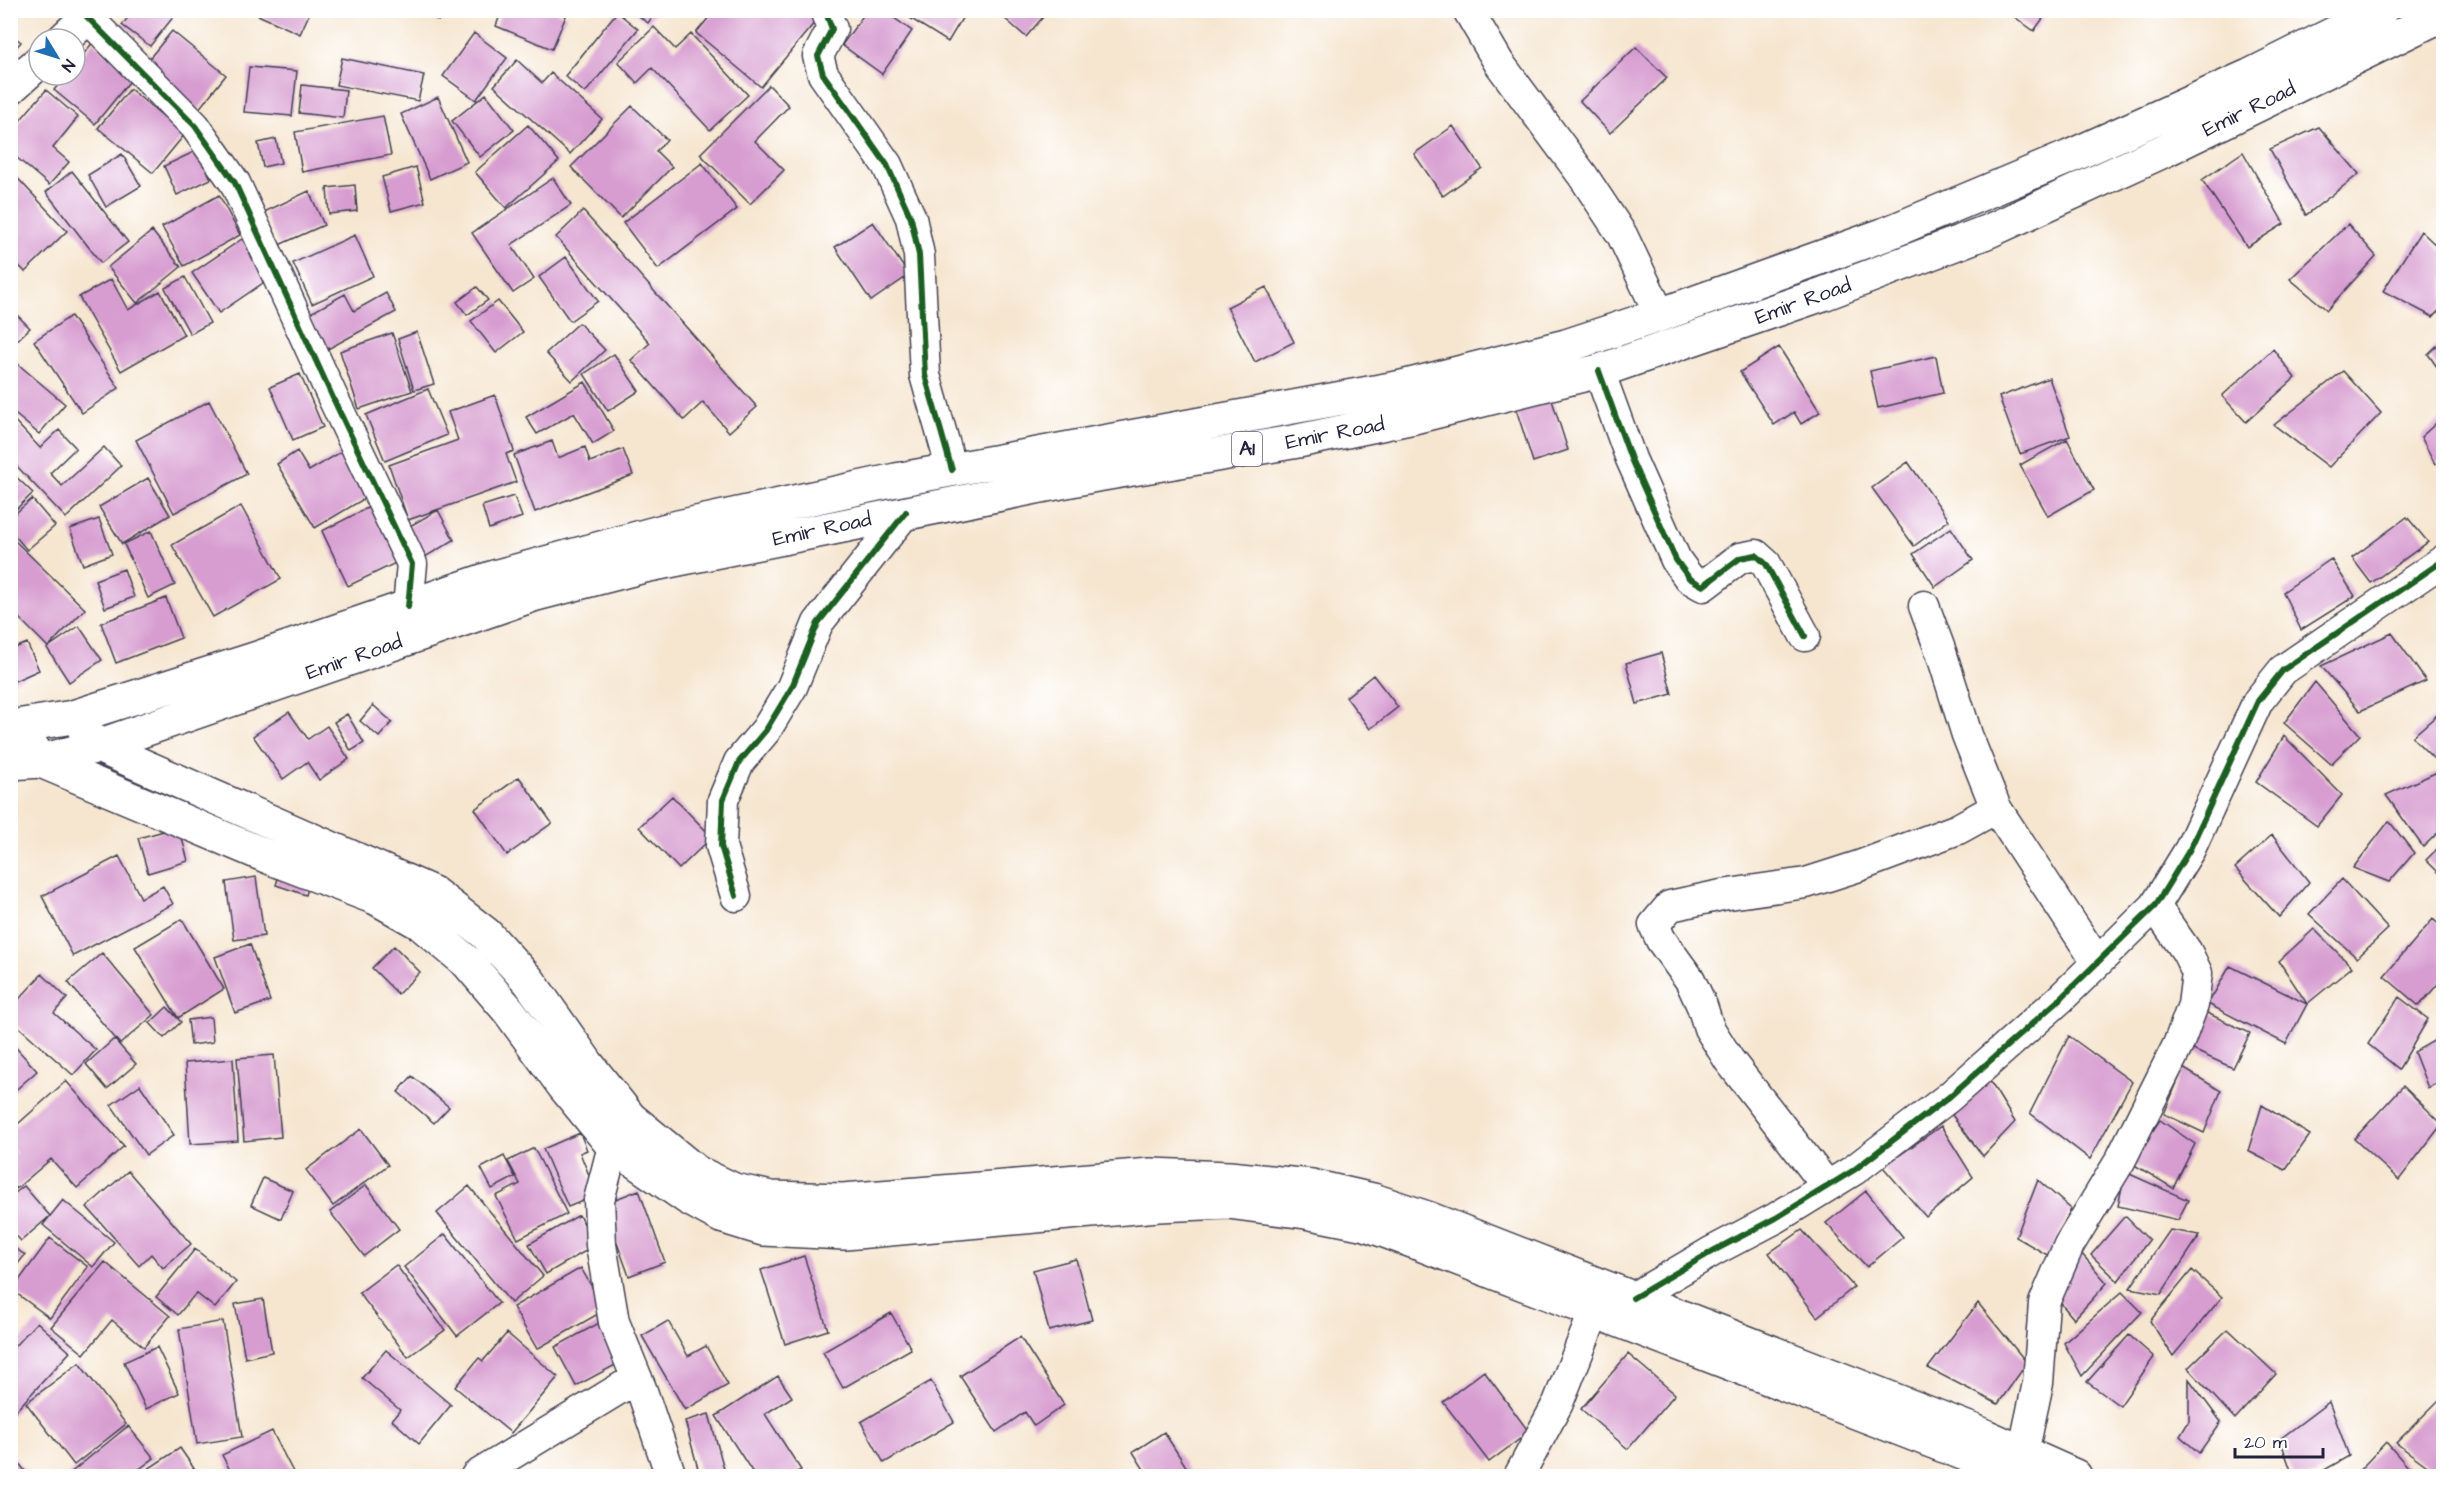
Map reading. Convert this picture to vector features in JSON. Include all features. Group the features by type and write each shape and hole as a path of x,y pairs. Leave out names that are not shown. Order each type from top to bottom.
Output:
{"main road":[{"name":"Emir Road","path":"15,727 73,717 494,577 678,527 952,470 1402,387 1566,346 1660,315 1883,235 2069,158 2249,76 2381,10"},
{"name":"Emir Road","path":"26,762 98,746 536,594 644,566 1091,476 1298,441 1414,417 1599,371 1812,298 1989,231 2162,152 2433,15"},
{"path":"10,88 27,73"},
{"path":"73,717 98,746 433,893 486,934 529,981 588,1065 630,1118 696,1172 734,1190 771,1198 843,1200 1151,1175 1229,1178 1312,1186 1373,1200 1428,1218 1963,1427 2019,1465"},
{"path":"15,727 26,762 376,898 420,923 468,963 510,1011 563,1085 613,1146 688,1198 720,1216 763,1229 845,1233 1135,1207 1228,1202 1306,1212 1366,1224 1595,1310 1965,1454 2075,1476"}],"street":[{"path":"825,10 832,29 818,56 823,74 887,165 911,218 919,255 925,375 952,470"},
{"path":"1468,10 1499,63 1583,176 1622,235 1660,315"},
{"path":"82,22 195,126 235,183 412,564 408,607"},
{"path":"1599,371 1632,459 1661,527 1676,560 1689,578 1703,586 1740,558 1756,555 1766,564 1804,636"},
{"path":"736,896 721,846 723,800 739,762 766,730 792,687 818,623 906,512"},
{"path":"1633,1298 1854,1170 1949,1097 2060,999 2155,906 2190,849 2258,701 2283,670 2444,560"},
{"path":"1924,606 1967,735 1996,808 2097,962"},
{"path":"1827,1186 1729,1060 1709,1028 1690,980 1661,940 1654,925 1659,916 1670,906 1722,895 1806,883 1958,829 1996,808"},
{"path":"2019,1465 2038,1383 2044,1303 2068,1245 2120,1161 2178,1045 2193,1005 2197,973 2187,952 2155,906"},
{"path":"630,1118 613,1146 599,1200 601,1245 614,1322 637,1378 671,1476"},
{"path":"1520,1476 1558,1403 1595,1310"},
{"path":"476,1476 637,1378"}],"building":[{"path":"10,10 21,10 10,22"},
{"path":"134,10 179,10 150,46 122,25"},
{"path":"260,10 311,10 300,34 258,15"},
{"path":"422,10 444,10 438,21"},
{"path":"502,10 552,10 566,16 552,49 496,26"},
{"path":"631,10 657,10 648,23"},
{"path":"715,10 802,10 815,22 761,87 696,33"},
{"path":"867,10 883,10 912,31 882,74 842,45"},
{"path":"897,10 967,10 948,42"},
{"path":"995,10 1049,10 1026,37"},
{"path":"2005,10 2049,10 2034,31"},
{"path":"617,12 638,29 585,93 565,76"},
{"path":"654,27 675,49 691,34 748,95 710,130 652,68 637,83 618,62"},
{"path":"172,31 226,75 198,110 143,66"},
{"path":"10,33 21,42 10,54"},
{"path":"474,33 507,58 476,100 443,76"},
{"path":"93,42 134,76 95,124 54,90 57,87 87,87 87,50"},
{"path":"1636,47 1667,78 1610,133 1580,101"},
{"path":"342,58 424,75 418,101 336,85"},
{"path":"517,60 542,83 551,73 602,119 570,154 494,86"},
{"path":"249,67 297,71 292,116 244,112"},
{"path":"302,85 346,90 343,118 299,113"},
{"path":"769,85 789,106 755,141 784,170 750,204 700,154"},
{"path":"130,89 185,134 153,173 98,128"},
{"path":"46,90 78,117 53,148 69,162 49,185 10,152 10,132"},
{"path":"486,94 514,130 480,157 452,121"},
{"path":"438,97 467,162 430,179 401,114"},
{"path":"632,106 667,140 656,151 672,167 621,218 571,167"},
{"path":"383,116 391,155 302,172 295,132"},
{"path":"528,125 559,161 506,208 475,172"},
{"path":"1453,126 1482,168 1443,196 1414,154"},
{"path":"2319,127 2359,174 2306,215 2270,149"},
{"path":"276,139 281,163 263,167 258,143"},
{"path":"198,150 211,179 177,195 164,166"},
{"path":"2243,152 2284,224 2247,247 2202,180"},
{"path":"122,154 141,186 106,207 88,175"},
{"path":"702,163 737,209 658,269 623,223"},
{"path":"416,167 425,202 391,211 382,177"},
{"path":"10,170 67,231 25,272 10,256 10,240 16,235 10,229"},
{"path":"72,171 128,242 101,263 46,192"},
{"path":"553,178 571,205 511,245 534,279 513,293 472,233"},
{"path":"355,185 357,211 329,214 327,188"},
{"path":"309,191 324,225 279,245 264,212"},
{"path":"219,195 240,235 184,266 162,227"},
{"path":"583,211 757,407 729,432 703,402 684,420 631,360 650,343 556,237"},
{"path":"873,222 909,275 871,301 835,247"},
{"path":"2348,224 2376,256 2327,310 2290,279"},
{"path":"152,231 181,267 137,303 108,267"},
{"path":"2421,231 2444,253 2444,305 2433,317 2383,291"},
{"path":"355,235 373,276 312,304 293,263"},
{"path":"242,239 269,279 219,313 192,273"},
{"path":"566,257 598,301 570,321 539,277"},
{"path":"185,277 210,323 190,334 165,288"},
{"path":"111,279 128,310 160,291 184,335 121,371 79,297"},
{"path":"477,287 488,300 467,315 457,302"},
{"path":"1266,287 1294,342 1255,362 1227,307"},
{"path":"386,293 396,312 326,350 307,315 345,294 354,311"},
{"path":"498,301 523,332 496,353 471,321"},
{"path":"10,308 30,328 10,347"},
{"path":"71,316 119,388 82,413 34,341"},
{"path":"579,323 605,350 572,381 546,353"},
{"path":"417,332 434,384 414,390 398,339"},
{"path":"392,333 412,391 359,409 340,351"},
{"path":"2444,339 2444,377 2428,354"},
{"path":"1779,347 1820,412 1801,424 1794,412 1774,425 1740,372"},
{"path":"2273,349 2295,378 2246,422 2222,396"},
{"path":"614,354 639,391 608,411 584,374"},
{"path":"1936,356 1943,393 1878,408 1870,371"},
{"path":"12,359 65,404 39,434 10,410"},
{"path":"2343,371 2381,413 2329,467 2274,425"},
{"path":"300,374 323,427 293,440 270,387"},
{"path":"2049,378 2070,436 2020,454 1999,397"},
{"path":"585,382 614,431 593,444 574,413 537,434 526,417"},
{"path":"428,389 447,435 385,461 366,415"},
{"path":"495,395 514,451 506,454 516,482 408,520 389,465 458,440 448,412"},
{"path":"1551,397 1568,450 1533,462 1516,409"},
{"path":"209,401 247,474 174,513 136,440"},
{"path":"10,416 40,448 59,430 76,448 50,473 62,486 104,447 121,466 66,518 10,459"},
{"path":"2444,416 2444,458 2435,464 2421,437"},
{"path":"2067,439 2094,490 2048,516 2020,465"},
{"path":"552,441 558,458 585,447 590,462 623,449 633,475 535,512 514,455"},
{"path":"346,449 372,494 315,528 277,464 297,451 309,471"},
{"path":"1908,462 1949,520 1914,546 1872,488"},
{"path":"10,471 33,493 10,515"},
{"path":"148,478 170,515 122,544 99,507"},
{"path":"514,496 522,517 489,529 482,506"},
{"path":"32,499 55,526 27,550 10,530 10,518"},
{"path":"375,504 402,560 348,586 322,531"},
{"path":"241,506 281,579 213,617 172,545"},
{"path":"438,510 454,540 425,557 408,527"},
{"path":"2407,517 2428,542 2371,583 2352,558"},
{"path":"99,519 112,554 83,565 70,529"},
{"path":"1951,528 1973,560 1935,587 1913,554"},
{"path":"151,531 175,585 148,598 124,544"},
{"path":"10,536 85,609 48,647 10,609"},
{"path":"2331,559 2355,596 2301,630 2283,592"},
{"path":"124,569 134,597 105,608 95,580"},
{"path":"166,598 181,638 116,663 101,623"},
{"path":"79,626 102,660 69,682 47,648"},
{"path":"2392,633 2426,681 2360,711 2321,666"},
{"path":"27,643 39,670 10,683 10,650"},
{"path":"1661,653 1672,694 1637,704 1626,663"},
{"path":"1373,675 1398,707 1370,729 1346,697"},
{"path":"2315,682 2360,735 2331,764 2284,723"},
{"path":"373,705 392,722 379,737 360,721"},
{"path":"2444,709 2444,752 2435,760 2412,737"},
{"path":"289,712 308,739 327,726 349,759 319,780 307,762 283,779 253,736"},
{"path":"347,714 364,743 351,751 334,722"},
{"path":"2284,736 2342,795 2317,826 2256,782"},
{"path":"2444,769 2444,827 2423,847 2386,795"},
{"path":"519,777 552,823 507,855 475,809"},
{"path":"672,796 712,837 679,869 639,827"},
{"path":"2389,821 2414,853 2389,882 2353,868"},
{"path":"179,827 188,861 148,873 138,838"},
{"path":"2272,835 2309,882 2279,917 2235,868"},
{"path":"2444,842 2444,878 2426,860"},
{"path":"119,856 141,898 163,886 173,904 73,956 42,896"},
{"path":"282,865 312,875 306,895 276,885"},
{"path":"256,877 264,936 234,940 226,882"},
{"path":"2342,879 2388,929 2357,958 2309,914"},
{"path":"182,919 224,989 178,1018 135,947"},
{"path":"2433,919 2444,929 2444,977 2419,1006 2384,976"},
{"path":"2314,929 2352,967 2307,1004 2279,961"},
{"path":"250,944 270,1001 235,1013 215,957"},
{"path":"394,946 420,972 398,994 372,968"},
{"path":"102,953 154,1015 120,1044 68,982"},
{"path":"2230,966 2307,1004 2286,1044 2208,1004"},
{"path":"42,974 67,998 54,1013 96,1050 73,1075 10,1019 10,1009"},
{"path":"2399,997 2428,1019 2399,1069 2368,1044"},
{"path":"167,1007 181,1022 164,1038 150,1023"},
{"path":"2205,1012 2250,1033 2233,1068 2193,1050"},
{"path":"211,1017 213,1042 191,1045 188,1020"},
{"path":"2444,1035 2444,1079 2428,1088 2414,1052"},
{"path":"2069,1036 2132,1082 2090,1159 2030,1113"},
{"path":"114,1039 136,1064 107,1089 86,1064"},
{"path":"10,1041 37,1071 10,1095"},
{"path":"274,1055 281,1137 244,1141 237,1058"},
{"path":"233,1059 238,1141 190,1144 185,1063"},
{"path":"2183,1068 2221,1091 2204,1133 2164,1114"},
{"path":"412,1076 449,1107 434,1123 398,1092"},
{"path":"1988,1078 2015,1122 1983,1156 1952,1115"},
{"path":"66,1081 124,1146 77,1188 51,1159 16,1189 10,1182 10,1158 16,1153 10,1147 10,1131"},
{"path":"140,1085 174,1135 146,1155 111,1105"},
{"path":"2403,1086 2442,1124 2399,1180 2354,1139"},
{"path":"2262,1105 2310,1135 2285,1170 2248,1151"},
{"path":"2160,1120 2195,1144 2173,1188 2131,1163"},
{"path":"1941,1126 1973,1177 1926,1217 1883,1167"},
{"path":"361,1129 388,1165 333,1206 306,1170"},
{"path":"580,1133 587,1150 580,1153 597,1195 568,1207 543,1149"},
{"path":"534,1148 567,1214 518,1239 496,1196 520,1184 508,1161"},
{"path":"504,1156 515,1177 492,1189 481,1168"},
{"path":"128,1171 191,1244 163,1268 151,1254 139,1266 87,1207"},
{"path":"2125,1172 2188,1200 2178,1220 2118,1206"},
{"path":"263,1178 293,1191 281,1219 251,1205"},
{"path":"2038,1180 2071,1209 2049,1256 2016,1237"},
{"path":"366,1185 399,1229 364,1256 330,1212"},
{"path":"24,1186 50,1216 21,1241 10,1229 10,1197"},
{"path":"469,1186 543,1276 511,1303 437,1213"},
{"path":"639,1190 665,1262 629,1276 603,1204"},
{"path":"1866,1191 1903,1237 1867,1267 1826,1223"},
{"path":"63,1200 114,1242 93,1267 43,1225"},
{"path":"579,1215 596,1245 546,1274 529,1244"},
{"path":"2125,1216 2149,1240 2118,1281 2091,1255"},
{"path":"1802,1230 1854,1287 1817,1317 1769,1253"},
{"path":"2170,1230 2200,1235 2161,1294 2130,1288"},
{"path":"445,1234 499,1303 457,1336 404,1267"},
{"path":"50,1238 88,1267 50,1318 12,1290"},
{"path":"10,1245 25,1255 13,1270 10,1268"},
{"path":"195,1249 236,1282 215,1308 196,1293 178,1315 156,1297"},
{"path":"2081,1253 2107,1283 2074,1319 2053,1294"},
{"path":"804,1256 828,1330 785,1344 761,1270"},
{"path":"1076,1259 1092,1320 1049,1331 1033,1270"},
{"path":"105,1262 170,1316 144,1347 112,1320 84,1354 51,1327"},
{"path":"396,1265 445,1330 408,1357 359,1293"},
{"path":"581,1268 605,1310 537,1349 513,1307"},
{"path":"2192,1270 2222,1297 2173,1356 2150,1321"},
{"path":"2122,1292 2142,1312 2082,1376 2064,1343"},
{"path":"263,1299 272,1352 245,1358 235,1304"},
{"path":"1978,1303 2027,1363 1998,1404 1928,1368"},
{"path":"891,1313 911,1349 843,1388 823,1352"},
{"path":"223,1321 242,1437 197,1444 179,1329"},
{"path":"668,1321 688,1356 706,1346 728,1385 685,1410 642,1336"},
{"path":"37,1322 70,1352 10,1417 10,1351"},
{"path":"601,1322 621,1362 576,1386 555,1347"},
{"path":"2228,1329 2276,1374 2235,1419 2188,1368"},
{"path":"507,1333 558,1377 511,1433 455,1387 479,1358 483,1361"},
{"path":"2129,1335 2154,1357 2120,1406 2087,1382"},
{"path":"1020,1337 1064,1405 1034,1426 1025,1412 996,1432 960,1376"},
{"path":"157,1347 179,1393 146,1409 124,1362"},
{"path":"386,1350 451,1405 419,1444 392,1420 400,1410 362,1378"},
{"path":"1628,1354 1675,1394 1628,1449 1581,1409"},
{"path":"79,1363 126,1424 74,1465 26,1403"},
{"path":"1484,1371 1529,1432 1489,1462 1443,1402"},
{"path":"778,1376 792,1397 765,1414 801,1470 790,1476 755,1476 716,1416"},
{"path":"2189,1379 2221,1422 2199,1453 2180,1436 2189,1421"},
{"path":"931,1381 954,1422 884,1463 861,1422"},
{"path":"2440,1399 2444,1404 2444,1465 2438,1474 2396,1443"},
{"path":"2329,1402 2349,1456 2314,1476 2293,1476 2280,1439"},
{"path":"709,1414 726,1476 700,1476 685,1421"},
{"path":"128,1426 154,1458 130,1476 71,1476 69,1474"},
{"path":"272,1431 295,1476 233,1476 222,1455"},
{"path":"1164,1432 1192,1476 1148,1476 1133,1452"},
{"path":"2386,1442 2416,1476 2354,1476"},
{"path":"180,1448 199,1476 153,1476 148,1469"},
{"path":"10,1452 29,1476 10,1476"}],"cycle path":[{"path":"825,10 832,29 818,56 823,74 887,165 911,218 919,255 925,375 952,470"},
{"path":"87,17 195,126 235,183 412,564 408,607"},
{"path":"1599,371 1631,459 1676,560 1689,578 1703,586 1740,558 1756,555 1766,564 1805,636"},
{"path":"736,896 721,846 723,800 739,762 766,730 792,687 818,623 906,512"},
{"path":"1633,1298 1713,1251 1776,1218 1854,1170 1949,1097 2060,999 2155,906 2190,849 2258,701 2283,670 2444,560"}]}
